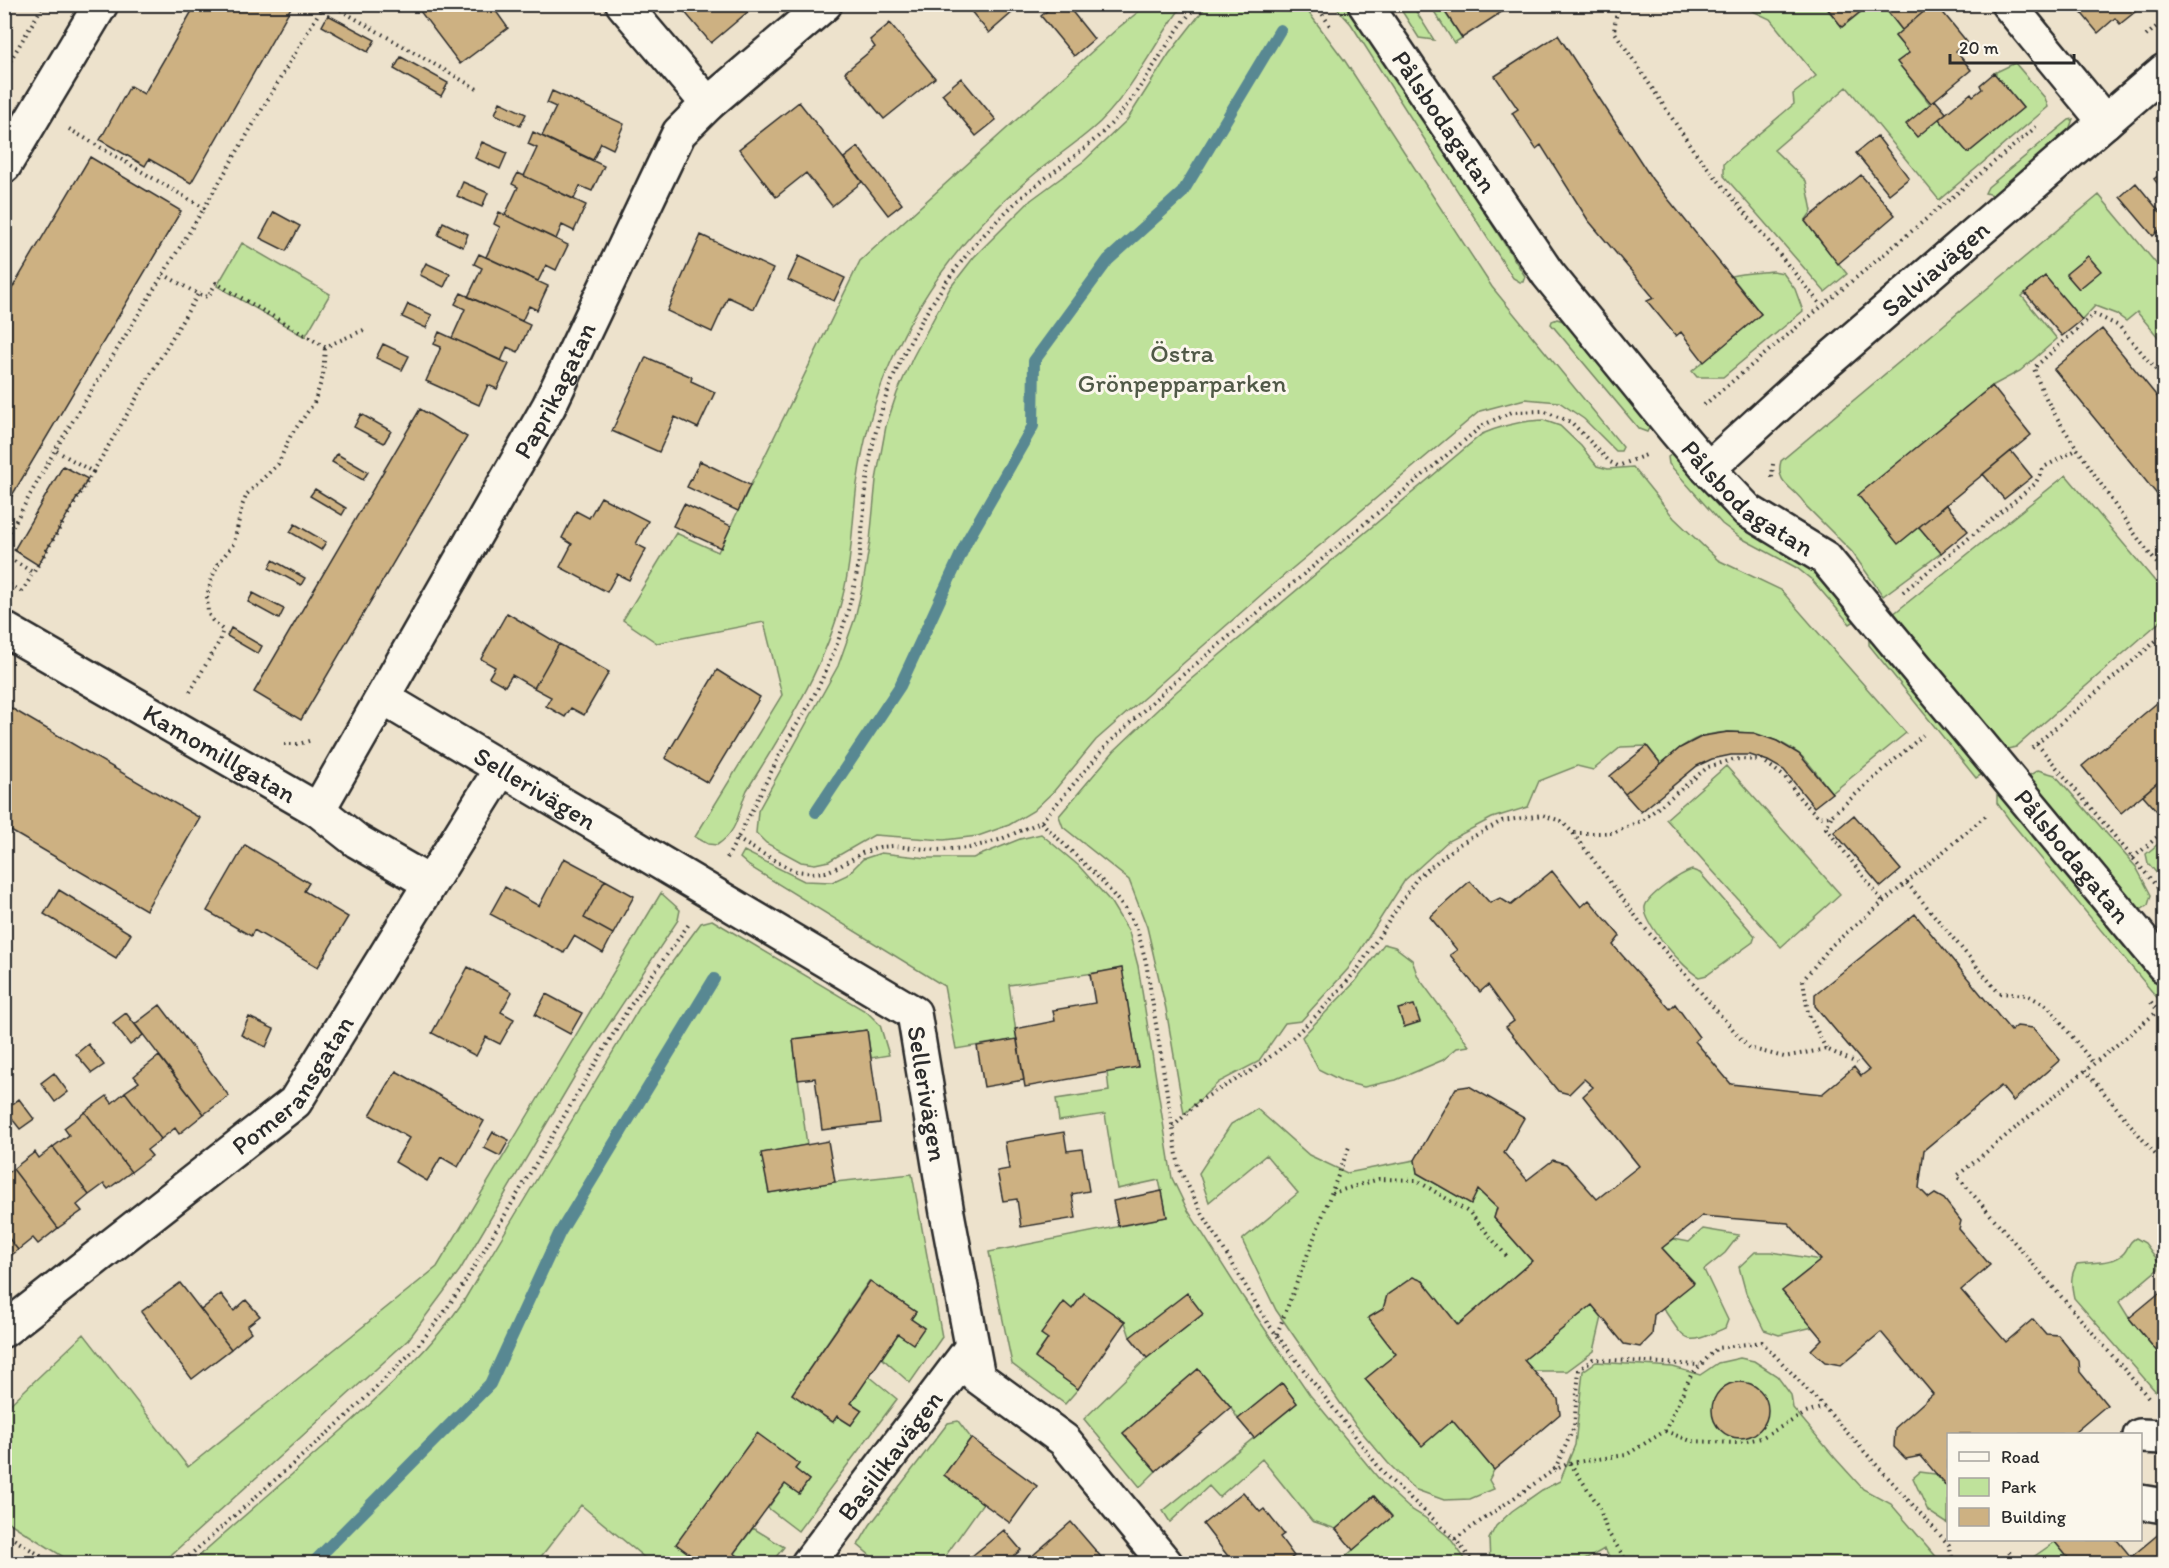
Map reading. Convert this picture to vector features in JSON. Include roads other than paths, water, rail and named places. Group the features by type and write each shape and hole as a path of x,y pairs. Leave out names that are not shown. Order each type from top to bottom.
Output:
{"street":[{"path":"4,166 101,4"},
{"path":"623,4 708,104"},
{"name":"Paprikagatan","path":"318,810 549,406 679,133 708,104 825,4"},
{"name":"Pålsbodagatan","path":"1365,4 1548,274 1708,470 1748,511 1825,558 2164,966"},
{"path":"2008,4 2105,122"},
{"name":"Salviavägen","path":"1708,470 1800,385 2164,71"},
{"name":"Kamomillgatan","path":"4,630 318,810 357,842 430,883"},
{"name":"Sellerivägen","path":"383,698 914,1013 947,1214 978,1377 1064,1440 1166,1563"},
{"name":"Pomeransgatan","path":"4,1330 295,1102 501,769"},
{"name":"Basilikavägen","path":"808,1563 972,1347"},
{"path":"2142,1502 2164,1506"}],"waterway":[{"path":"816,812 900,686 967,541 1033,426 1034,361 1108,260 1182,193 1280,30"},
{"path":"312,1564 490,1384 559,1234 714,979"}],"park label":[{"name":"Östra Grönpepparparken","path":"1182,368"}]}
